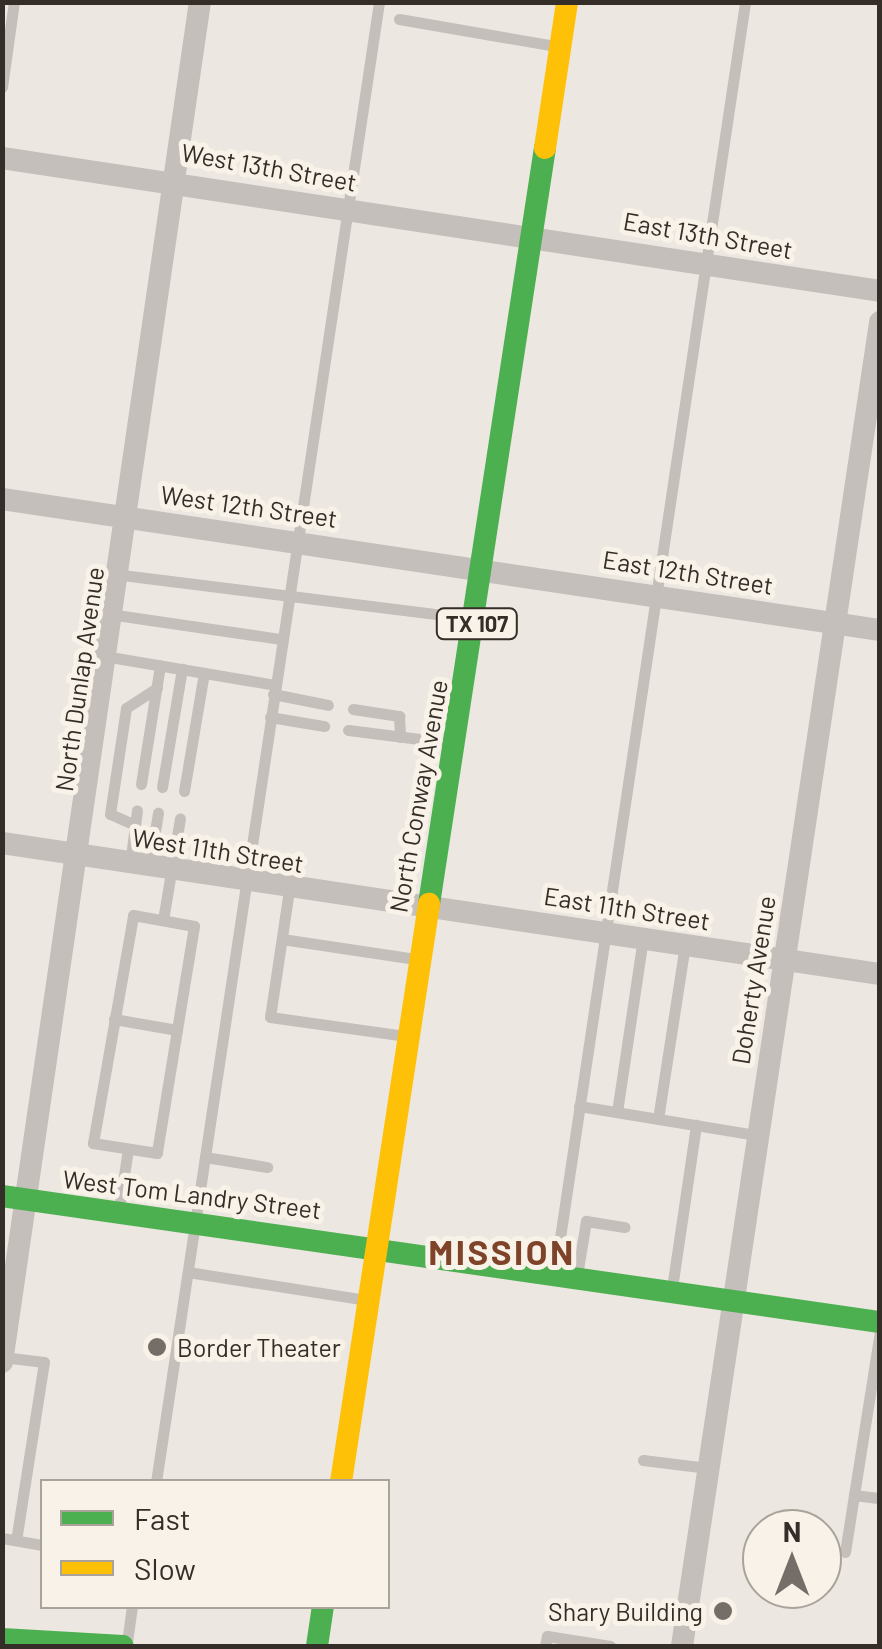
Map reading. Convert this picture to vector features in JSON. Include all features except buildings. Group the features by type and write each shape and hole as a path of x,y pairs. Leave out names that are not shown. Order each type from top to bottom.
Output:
{"main road":[{"name":"North Conway Avenue","path":"341,1479 426,905 487,568 527,232 567,2"},
{"name":"West Tom Landry Street","path":"14,1198 375,1244 880,1322"},
{"path":"317,1646 323,1609"},
{"path":"2,1639 125,1646"}],"street":[{"name":"North Dunlap Avenue","path":"3,1359 14,1198 80,856 131,518 200,2"},
{"name":"West 13th Street","path":"2,158 174,178 348,208 527,232"},
{"name":"East 13th Street","path":"527,232 880,292"},
{"name":"Doherty Avenue","path":"682,1646 730,1298 880,322"},
{"name":"West 12th Street","path":"2,499 487,568"},
{"name":"East 12th Street","path":"487,568 880,630"},
{"name":"West 11th Street","path":"2,843 289,890 426,905"},
{"name":"East 11th Street","path":"426,905 880,974"}],"lane":[{"path":"2,87 14,2"},
{"path":"156,1479 379,2"},
{"path":"566,1273 579,1106 603,933 745,2"},
{"path":"399,19 559,47"},
{"path":"122,574 287,599 304,593 478,620"},
{"path":"116,615 281,639"},
{"path":"110,658 204,673 328,704"},
{"path":"141,784 160,666"},
{"path":"162,787 182,670"},
{"path":"184,791 204,673"},
{"path":"135,825 110,814 126,708 156,688"},
{"path":"353,709 399,716 400,737"},
{"path":"270,717 324,726"},
{"path":"348,730 456,744"},
{"path":"137,810 135,825 163,920"},
{"path":"150,868 158,813"},
{"path":"150,868 180,818"},
{"path":"289,890 270,1017 406,1036"},
{"path":"132,915 163,920 194,926 158,1154 93,1143 132,915"},
{"path":"617,1112 643,938"},
{"path":"282,939 418,960"},
{"path":"658,1119 685,945"},
{"path":"114,1019 177,1030"},
{"path":"579,1106 758,1134"},
{"path":"672,1288 696,1125"},
{"path":"118,1214 128,1148"},
{"path":"205,1157 267,1167"},
{"path":"566,1273 586,1221 625,1228"},
{"path":"188,1272 366,1300"},
{"path":"845,1552 880,1330"},
{"path":"3,1359 44,1362 9,1539 40,1545"},
{"path":"643,1460 708,1468"},
{"path":"854,1495 880,1498"},
{"path":"125,1646 131,1609"},
{"path":"545,1646 547,1636 610,1646"}],"traffic: fast":[{"path":"429,904 545,148"},
{"path":"2,1196 880,1322"},
{"path":"317,1646 323,1609"},
{"path":"2,1639 123,1646"}],"traffic: slow":[{"path":"545,148 567,2"},
{"path":"341,1479 429,904"}],"place":[{"name":"Border Theater","path":"157,1347"},
{"name":"Shary Building","path":"723,1611"}],"district":[{"name":"MISSION","path":"502,1251"}]}
